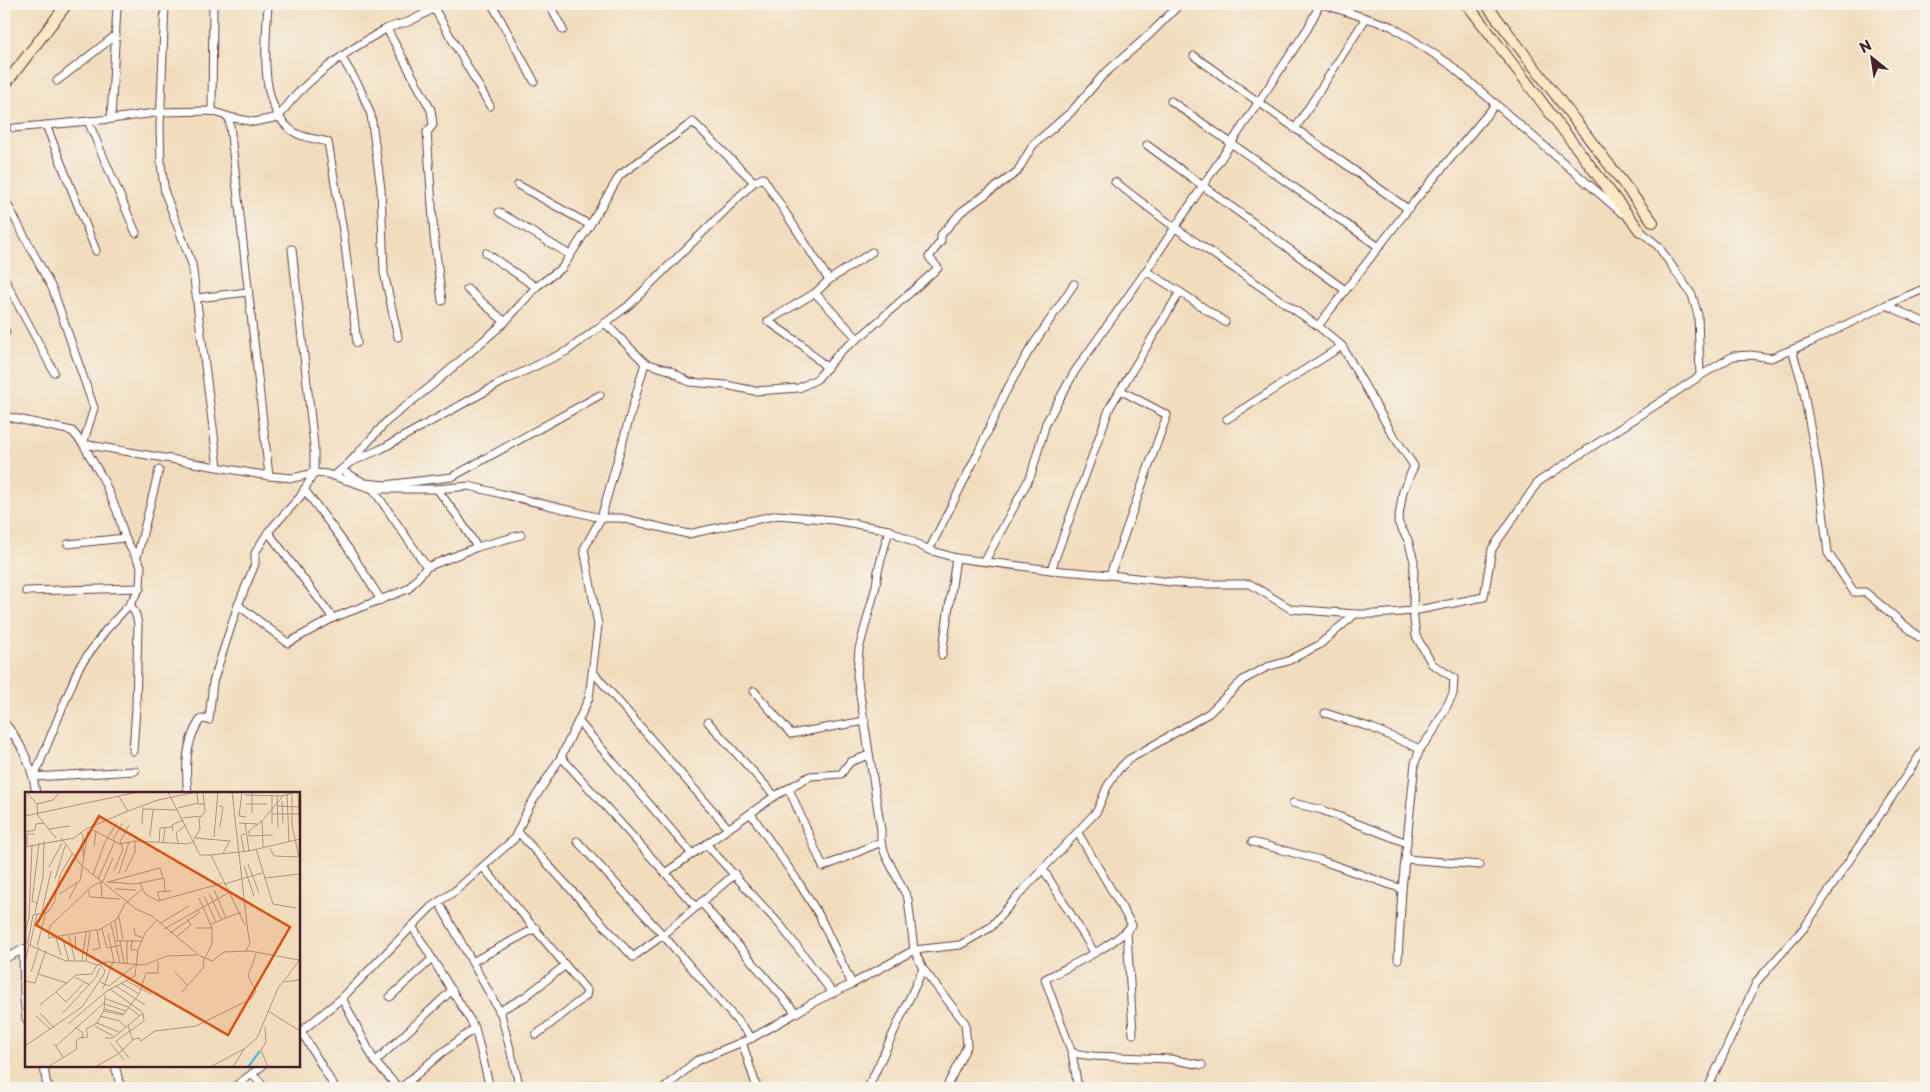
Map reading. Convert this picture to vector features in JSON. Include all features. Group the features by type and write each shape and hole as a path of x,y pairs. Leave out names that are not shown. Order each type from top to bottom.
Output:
{"main road":[{"path":"4,86 67,4"},
{"path":"1468,4 1640,231"},
{"path":"1486,4 1653,222"}],"street":[{"path":"165,4 160,154 165,193 192,264 218,467"},
{"path":"212,111 213,4"},
{"path":"268,4 266,48 270,100 279,117 294,133 328,142 344,237 357,343"},
{"path":"14,128 162,112 212,111 254,122 279,117 288,104 320,73 387,28 408,21 442,4"},
{"path":"492,4 534,81"},
{"path":"549,4 564,30"},
{"path":"605,323 645,362 668,370 689,382 726,385 754,391 799,388 816,379 841,351 865,333 938,268 929,258 941,242 941,235 961,212 1017,172 1033,145 1071,112 1103,75 1149,35 1180,4"},
{"path":"985,561 1031,475 1046,423 1075,371 1146,271 1308,28 1321,4 1391,26 1440,58 1496,104 1658,246 1692,295 1698,315 1700,376"},
{"path":"111,119 117,7"},
{"path":"434,8 490,106"},
{"path":"1295,129 1366,18"},
{"path":"387,28 431,110 433,124 427,132 434,236 442,302"},
{"path":"58,81 116,35"},
{"path":"1194,56 1408,209"},
{"path":"342,58 359,86 372,115 381,189 384,273 398,337"},
{"path":"1171,101 1379,247"},
{"path":"1318,326 1408,209 1496,104"},
{"path":"229,117 269,476"},
{"path":"88,121 136,233"},
{"path":"338,473 387,421 505,322 536,287 562,268 620,175 692,122 754,182"},
{"path":"46,124 96,251"},
{"path":"1146,145 1345,290"},
{"path":"350,462 381,449 506,380 567,352 628,306 754,182 763,178 829,280"},
{"path":"1115,182 1174,227 1318,326 1342,346 1414,466 1403,491 1398,522 1408,540 1414,561 1413,611 1416,636 1432,664 1454,678 1453,694 1433,732 1420,749 1415,763 1402,889 1398,959"},
{"path":"518,185 590,225"},
{"path":"4,198 53,290 94,408 83,444"},
{"path":"499,212 570,255"},
{"path":"188,792 188,755 191,740 195,727 201,719 209,720 213,682 238,605 255,564 255,553 268,532 300,497 314,473 314,446 292,249"},
{"path":"827,368 802,345 768,321 815,293 829,280 872,252"},
{"path":"486,253 536,287"},
{"path":"1146,271 1225,322"},
{"path":"4,278 54,372"},
{"path":"929,550 978,453 1005,393 1028,351 1074,284"},
{"path":"338,473 373,489 437,489 469,486 601,518 621,518 688,534 778,515 834,520 889,530 929,550 956,558 1188,584 1250,584 1291,609 1355,614 1413,611 1484,597 1492,549 1538,482 1700,376 1734,356 1752,355 1771,358 1792,350 1926,288"},
{"path":"467,289 505,322"},
{"path":"197,298 248,292"},
{"path":"1051,570 1110,407 1180,292"},
{"path":"815,293 857,338"},
{"path":"1886,305 1926,323"},
{"path":"1227,419 1342,346"},
{"path":"1792,350 1802,382 1818,470 1828,553 1854,592 1865,592 1919,637 1926,635"},
{"path":"334,1088 300,1032 342,998 431,907 455,891 514,839 529,807 561,757 579,722 589,698 598,625 584,549 601,518 645,362"},
{"path":"1110,575 1167,416 1120,390"},
{"path":"83,444 269,476 293,478 314,473 338,473 365,482 385,485 452,477 600,395"},
{"path":"4,416 72,431 83,444 103,479 117,510 125,538 141,566 140,588 130,604 106,630 79,667 34,777"},
{"path":"137,557 160,470"},
{"path":"452,477 456,487"},
{"path":"304,489 348,548 381,600"},
{"path":"373,489 427,567"},
{"path":"437,489 458,516 477,547"},
{"path":"889,530 859,649 857,675 881,830 881,842 886,856 908,898 914,950 922,969 965,1022 967,1046 946,1088"},
{"path":"268,532 333,618"},
{"path":"238,605 288,643 333,618 408,589 427,567 477,547 521,535"},
{"path":"68,544 125,538"},
{"path":"942,654 956,558"},
{"path":"26,591 140,588"},
{"path":"130,604 138,624 133,750"},
{"path":"665,1088 696,1061 752,1038 812,1002 852,984 914,950 960,945 991,927 1097,811 1107,787 1118,770 1128,760 1208,713 1243,680 1267,666 1288,661 1319,644 1355,614"},
{"path":"593,672 728,828"},
{"path":"754,691 791,734 865,721"},
{"path":"1325,713 1372,728 1420,749"},
{"path":"4,722 25,754 34,777 36,792"},
{"path":"579,722 692,854"},
{"path":"708,722 775,796"},
{"path":"4,737 13,733"},
{"path":"1708,1088 1757,981 1804,928 1926,746"},
{"path":"665,873 775,796 810,776 841,774 850,762 869,755"},
{"path":"561,757 665,873 698,904 796,1013"},
{"path":"34,777 135,771"},
{"path":"789,789 824,867 881,842"},
{"path":"1293,803 1322,810 1407,843"},
{"path":"751,814 819,915 852,984"},
{"path":"518,832 631,956 635,956 663,935 735,874"},
{"path":"1078,833 1132,925 1127,932 1045,979 1072,1053 1078,1088"},
{"path":"577,841 663,935 752,1038"},
{"path":"1252,842 1320,860 1402,889"},
{"path":"706,844 781,926 832,992"},
{"path":"1406,860 1480,865"},
{"path":"484,867 587,991 586,996 536,1035"},
{"path":"1043,869 1094,952"},
{"path":"442,908 499,1011 520,1088"},
{"path":"412,926 475,1028 490,1088"},
{"path":"472,962 536,928"},
{"path":"1127,932 1133,1034"},
{"path":"4,959 24,949 25,1008"},
{"path":"390,998 432,959"},
{"path":"499,1011 526,997 563,967"},
{"path":"868,1088 922,969"},
{"path":"375,1062 452,990"},
{"path":"342,998 375,1062 400,1088 438,1055 475,1028"},
{"path":"742,1042 757,1088"},
{"path":"1072,1053 1093,1056 1170,1059 1202,1064"},
{"path":"44,1067 49,1088"},
{"path":"114,1067 121,1088"},
{"path":"233,1088 261,1067"},
{"path":"252,1074 266,1088"}]}
